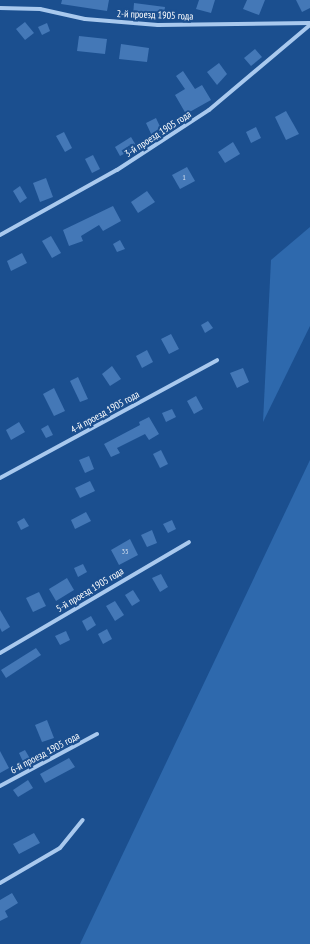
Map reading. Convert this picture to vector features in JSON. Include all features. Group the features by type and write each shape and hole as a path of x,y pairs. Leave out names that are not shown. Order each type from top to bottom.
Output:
{"street":[{"name":"2-й проезд 1905 года","path":"0,8 40,9 85,19 158,25 310,24"},
{"name":"3-й проезд 1905 года","path":"0,235 117,170 209,110 310,24"},
{"name":"4-й проезд 1905 года","path":"0,478 217,360"},
{"name":"5-й проезд 1905 года","path":"0,653 189,542"},
{"name":"6-й проезд 1905 года","path":"0,786 97,734"},
{"path":"0,883 60,848 83,820"}],"shaded area":[{"path":"310,227 310,326 263,422 271,260"},
{"path":"310,460 310,944 80,944"}],"building":[{"path":"62,0 109,0 107,11 61,4"},
{"path":"199,0 215,0 211,13 196,9"},
{"path":"247,0 265,0 259,15 243,9"},
{"path":"296,0 310,0 310,8 302,12"},
{"path":"134,3 165,7 163,20 133,16"},
{"path":"25,22 34,33 25,40 16,29"},
{"path":"47,23 50,31 42,35 38,27"},
{"path":"79,36 107,39 105,54 77,51"},
{"path":"121,44 149,48 147,62 119,59"},
{"path":"255,49 262,57 251,66 244,58"},
{"path":"219,63 227,74 217,85 207,72"},
{"path":"183,71 195,89 202,85 211,100 186,114 175,95 185,89 176,76"},
{"path":"286,111 299,134 286,140 275,117"},
{"path":"156,118 163,133 153,138 146,123"},
{"path":"256,127 261,138 251,143 246,132"},
{"path":"64,132 72,148 65,152 56,136"},
{"path":"131,137 137,147 120,156 115,147"},
{"path":"233,142 240,154 225,163 218,152"},
{"path":"93,155 100,169 92,173 85,159"},
{"path":"187,167 195,181 180,189 172,175"},
{"path":"46,178 53,197 40,202 33,183"},
{"path":"20,186 27,198 20,203 13,191"},
{"path":"147,191 155,202 138,213 131,202"},
{"path":"113,206 121,221 103,231 99,225 81,236 83,241 69,246 63,230"},
{"path":"51,236 61,253 52,258 42,241"},
{"path":"120,240 125,249 117,252 113,244"},
{"path":"22,253 27,263 11,271 7,261"},
{"path":"208,321 213,328 205,333 201,325"},
{"path":"171,334 179,349 169,354 161,339"},
{"path":"147,350 153,362 142,368 136,356"},
{"path":"112,366 121,379 110,386 102,374"},
{"path":"243,368 249,382 237,388 230,373"},
{"path":"78,377 88,399 80,402 70,381"},
{"path":"54,388 65,411 54,416 43,394"},
{"path":"196,396 203,409 194,414 187,401"},
{"path":"172,409 176,417 166,422 162,413"},
{"path":"149,417 159,434 149,440 145,434 117,448 120,453 111,457 104,444 140,425 139,422"},
{"path":"19,422 25,432 11,440 6,430"},
{"path":"48,425 53,435 46,438 41,429"},
{"path":"161,450 168,464 160,468 153,454"},
{"path":"89,456 94,469 85,473 79,460"},
{"path":"90,481 95,491 80,498 75,488"},
{"path":"86,512 91,521 75,529 71,520"},
{"path":"24,518 29,526 21,530 17,522"},
{"path":"172,520 176,529 168,533 163,524"},
{"path":"152,530 157,543 147,547 141,535"},
{"path":"130,539 138,555 119,565 111,550"},
{"path":"83,564 87,572 78,577 74,568"},
{"path":"161,574 168,587 160,592 152,578"},
{"path":"67,578 74,590 56,601 49,589"},
{"path":"133,590 140,601 132,606 125,595"},
{"path":"39,592 46,606 33,612 26,598"},
{"path":"115,601 124,615 115,621 106,606"},
{"path":"0,610 10,627 2,632 0,628"},
{"path":"91,616 96,625 87,631 82,621"},
{"path":"107,629 112,639 103,644 98,634"},
{"path":"66,631 70,640 60,645 55,636"},
{"path":"36,648 41,655 6,678 1,670"},
{"path":"47,720 54,738 42,742 35,725"},
{"path":"25,750 32,762 25,766 19,753"},
{"path":"0,751 9,768 0,773"},
{"path":"69,758 75,767 45,783 40,774"},
{"path":"28,780 33,788 18,797 13,790"},
{"path":"34,833 40,843 19,854 13,844"},
{"path":"12,893 18,903 5,911 8,917 0,921 0,900"}]}
